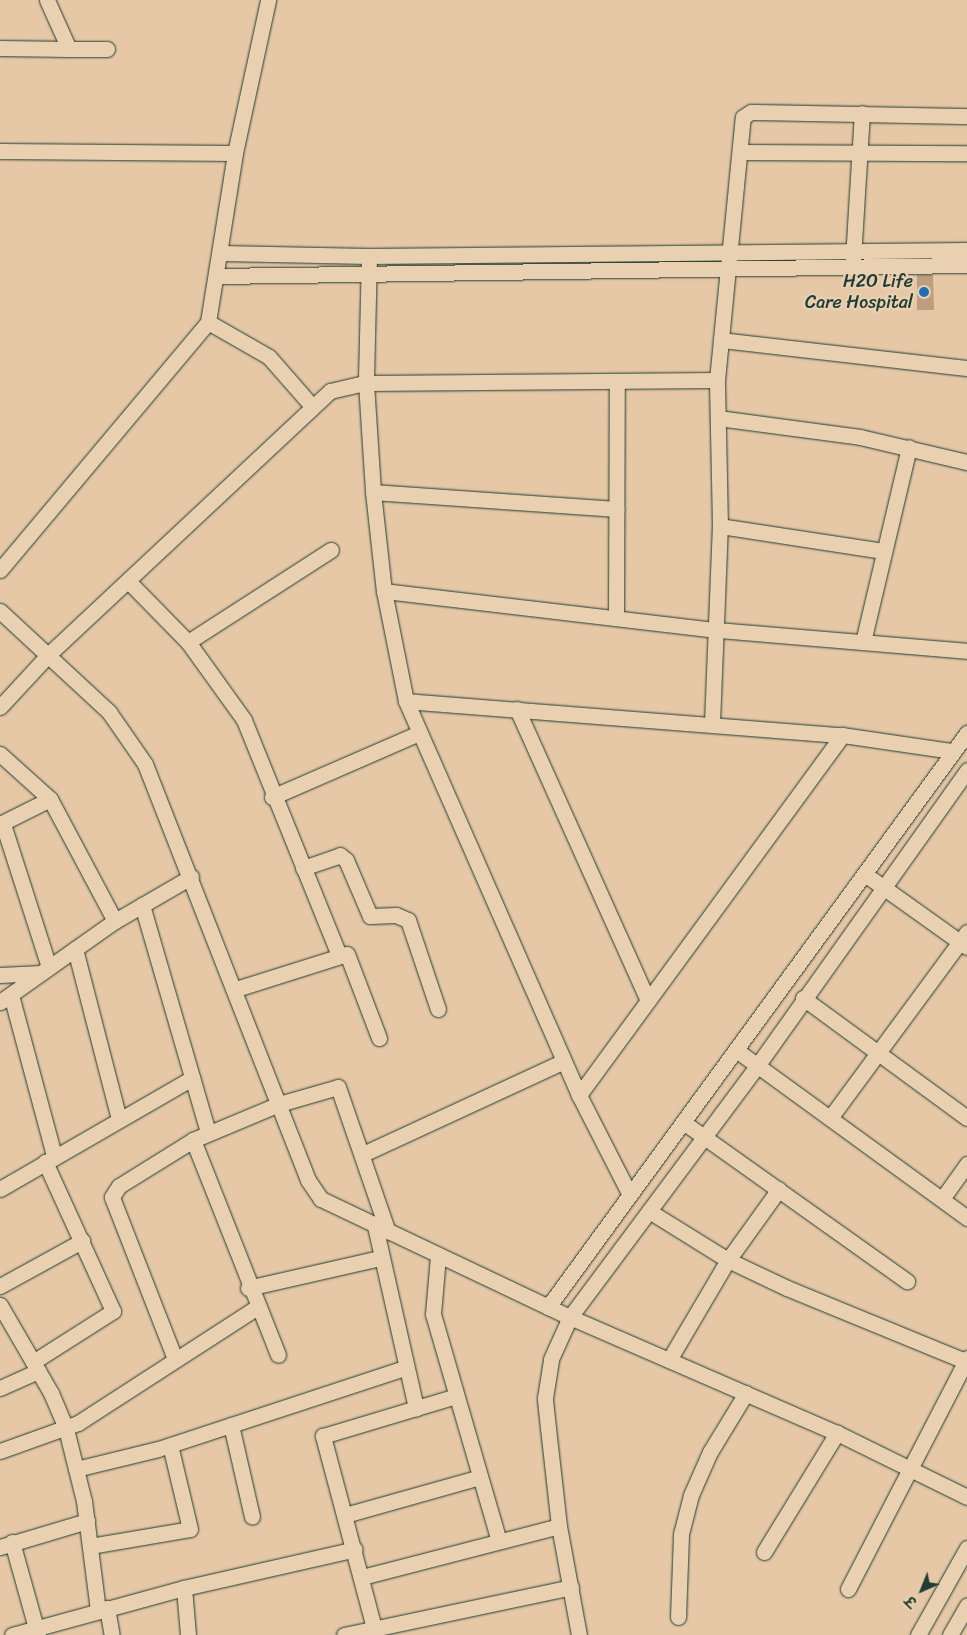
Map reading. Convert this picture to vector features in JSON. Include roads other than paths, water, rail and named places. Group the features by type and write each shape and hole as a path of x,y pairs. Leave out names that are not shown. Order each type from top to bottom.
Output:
{"street":[{"path":"47,0 68,49"},
{"path":"0,570 208,322 222,253 235,153 268,0"},
{"path":"0,48 107,49"},
{"path":"712,723 718,630 720,526 717,380 730,270 744,117 751,112 967,116"},
{"path":"853,267 862,113"},
{"path":"0,151 235,153"},
{"path":"740,152 967,153"},
{"path":"222,253 369,256 730,254 853,250 967,250"},
{"path":"369,256 366,383 373,492 384,591 406,701 579,1095 629,1193"},
{"path":"216,276 967,266"},
{"path":"208,322 269,357 311,405"},
{"path":"721,340 967,368"},
{"path":"0,707 49,654 129,582 311,405 339,387 366,383 717,380"},
{"path":"616,618 617,381"},
{"path":"718,418 908,447 967,462"},
{"path":"863,642 908,447"},
{"path":"373,492 616,509"},
{"path":"720,526 884,551"},
{"path":"188,642 330,550"},
{"path":"129,582 188,642 244,720 272,797 339,954"},
{"path":"384,591 718,630 966,648"},
{"path":"0,611 49,654 128,735 145,764 236,989 308,1180 321,1199 570,1317 837,1433 967,1497"},
{"path":"406,701 712,723 842,735 952,751"},
{"path":"517,709 648,1000"},
{"path":"272,797 419,733"},
{"path":"548,1307 629,1193 866,875 952,751 967,733"},
{"path":"579,1095 842,735"},
{"path":"0,754 50,799 115,921"},
{"path":"579,1635 559,1526 545,1398 551,1359 570,1317 757,1066 803,998 884,888 967,770"},
{"path":"45,970 1,824 50,799"},
{"path":"303,868 340,855 346,860 370,916 396,915 408,920 438,1009"},
{"path":"830,1118 965,940 866,875"},
{"path":"0,1388 36,1366 113,1311 49,1159 6,998 115,921 191,877"},
{"path":"142,906 208,1132"},
{"path":"74,949 119,1119"},
{"path":"236,989 339,954 351,958 379,1038"},
{"path":"0,975 45,970"},
{"path":"803,998 967,1118"},
{"path":"736,1050 967,1218"},
{"path":"363,1154 564,1061"},
{"path":"0,1189 192,1078"},
{"path":"175,1359 112,1197 119,1186 208,1132 279,1104 338,1088 363,1154 382,1229 380,1258 404,1368 416,1408"},
{"path":"683,1122 907,1280"},
{"path":"193,1140 248,1288 278,1355"},
{"path":"942,1199 967,1164"},
{"path":"669,1360 728,1260 779,1189"},
{"path":"649,1211 728,1260 880,1329 966,1360 908,1468 848,1589"},
{"path":"0,1286 82,1241"},
{"path":"438,1256 433,1314 499,1541"},
{"path":"248,1288 380,1258"},
{"path":"0,1305 5,1323 36,1366 66,1429 87,1521 102,1610 112,1635"},
{"path":"0,1451 66,1429 256,1308"},
{"path":"76,1469 170,1445 404,1368"},
{"path":"678,1617 681,1534 691,1495 710,1452 746,1393"},
{"path":"374,1628 355,1549 323,1436 456,1396"},
{"path":"231,1426 252,1517"},
{"path":"764,1552 837,1433"},
{"path":"90,1546 190,1529 170,1445"},
{"path":"345,1515 480,1476"},
{"path":"37,1631 6,1544 87,1521"},
{"path":"362,1577 559,1526"},
{"path":"918,1635 967,1548"},
{"path":"12,1635 37,1631 102,1610 184,1588 355,1549"},
{"path":"344,1635 571,1587"},
{"path":"184,1588 188,1635"},
{"path":"950,1635 967,1606"}],"place":[{"name":"H2O Life Care Hospital","path":"924,292"}]}
